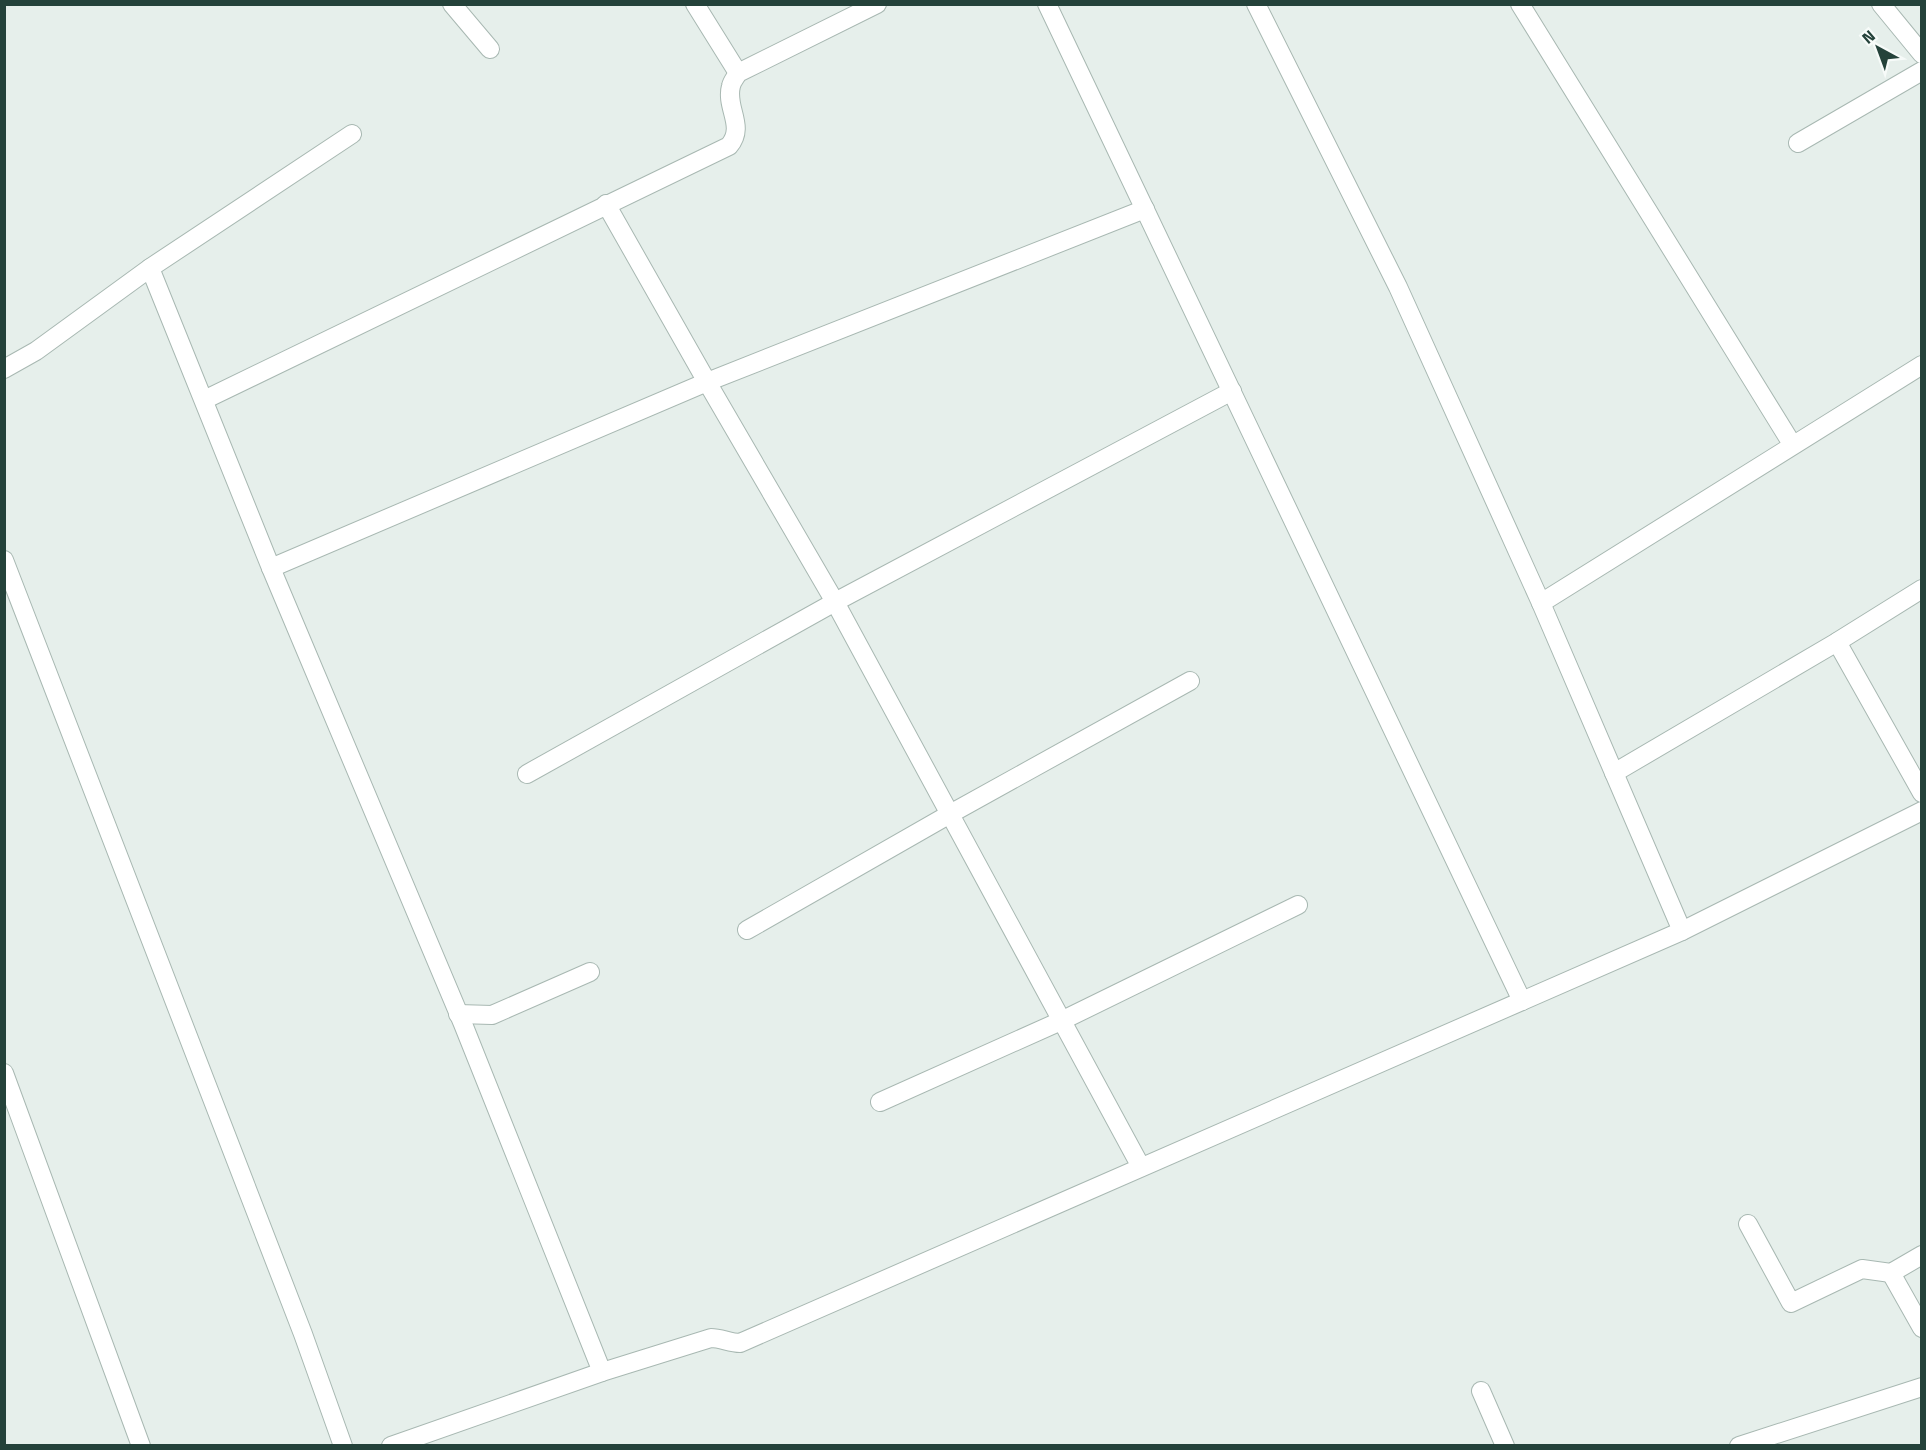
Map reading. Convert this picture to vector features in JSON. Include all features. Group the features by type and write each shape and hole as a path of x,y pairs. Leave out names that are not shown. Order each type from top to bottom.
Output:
{"street":[{"path":"452,4 490,49"},
{"path":"695,4 738,73"},
{"path":"204,400 729,146 735,140 737,133 730,98 731,85 738,73 877,4"},
{"path":"1047,4 1522,1001"},
{"path":"1256,4 1398,287 1541,603 1682,931"},
{"path":"1520,4 1792,444"},
{"path":"1881,4 1922,54"},
{"path":"1798,143 1922,71"},
{"path":"4,369 36,351 150,268 351,134"},
{"path":"606,204 835,602 1141,1167"},
{"path":"271,568 707,382 1145,209"},
{"path":"150,268 271,568 458,1014 602,1372"},
{"path":"1541,603 1792,444 1922,365"},
{"path":"527,774 835,602 1232,392"},
{"path":"4,560 303,1334 343,1446"},
{"path":"1614,773 1837,642 1922,589"},
{"path":"1837,642 1922,793"},
{"path":"747,930 1190,681"},
{"path":"391,1446 602,1372 711,1338 740,1343 1682,931 1922,811"},
{"path":"880,1102 1063,1020 1298,905"},
{"path":"458,1014 492,1015 590,972"},
{"path":"4,1073 141,1446"},
{"path":"1748,1224 1791,1303 1862,1269 1891,1273 1922,1255"},
{"path":"1891,1273 1922,1329"},
{"path":"1738,1446 1922,1387"},
{"path":"1481,1391 1505,1446"}]}
